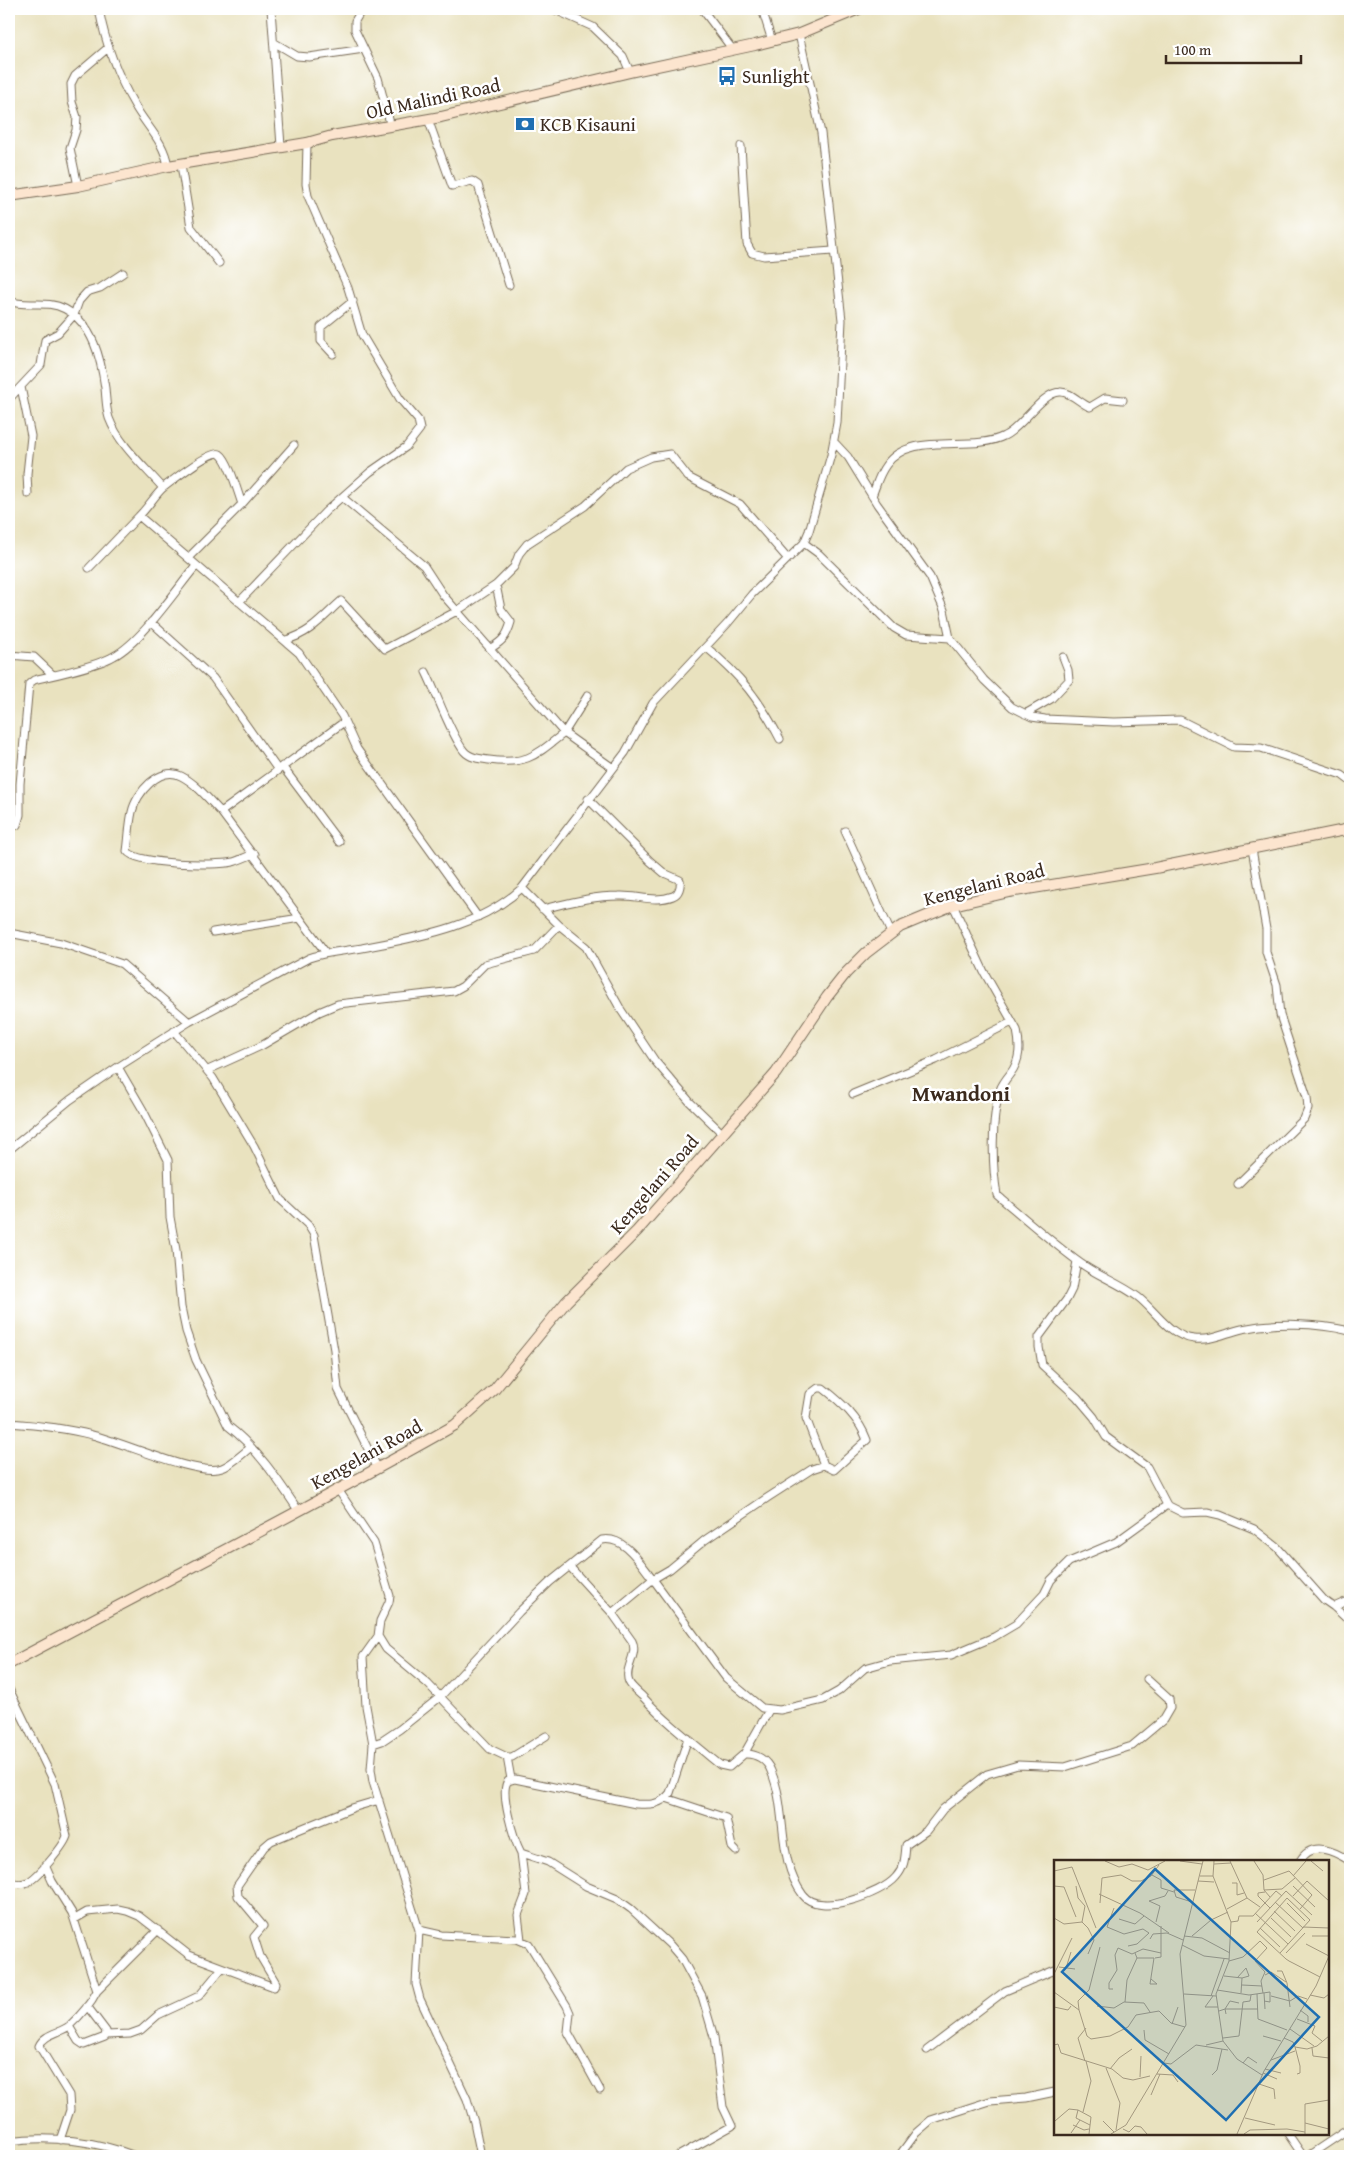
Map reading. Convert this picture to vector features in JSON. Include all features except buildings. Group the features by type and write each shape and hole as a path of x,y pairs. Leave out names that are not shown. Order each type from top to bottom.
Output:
{"main road":[{"name":"Old Malindi Road","path":"9,196 78,186 168,166 307,143 332,136 428,119 772,41 799,34 859,9"},
{"name":"Kengelani Road","path":"9,1664 298,1510 339,1491 455,1425 481,1403 530,1348 566,1302 637,1231 785,1062 838,982 866,954 892,933 921,917 953,905 1009,892 1124,873 1350,829"}],"street":[{"path":"100,9 105,37 134,103 160,140 168,166"},
{"path":"271,9 282,146"},
{"path":"362,9 354,25 357,37 378,78 391,127"},
{"path":"554,9 593,27 623,56 630,72"},
{"path":"702,9 733,50"},
{"path":"762,9 772,41"},
{"path":"9,1150 70,1100 174,1031 309,958 326,953 416,938 478,917 499,907 522,888 588,799 614,768 638,732 653,703 786,558 804,543 834,442 838,410 842,320 821,133 799,34"},
{"path":"275,43 297,56 309,57 364,49"},
{"path":"78,186 70,148 76,130 77,117 71,84 75,76 110,47"},
{"path":"428,119 452,186 472,181 478,185 509,285"},
{"path":"239,602 326,511 370,472 406,447 420,429 418,420 400,399 362,335 352,302 308,196 306,184 307,143"},
{"path":"741,146 747,244 752,253 764,256 833,251"},
{"path":"181,165 191,227 219,264"},
{"path":"9,399 41,365 42,349 45,340 58,333 74,316 79,301 87,292 100,288 123,273"},
{"path":"9,301 16,304 44,302 58,305 74,316 88,332 98,353 110,419 125,444 163,488"},
{"path":"333,354 321,341 321,326 352,302"},
{"path":"21,387 31,436 26,474 28,494"},
{"path":"872,496 886,465 902,452 930,445 971,444 997,439 1018,427 1045,399 1054,393 1064,392 1090,407 1105,398 1123,400"},
{"path":"834,442 848,457 872,496 932,582 944,610 950,638 997,694 1012,707 1025,714 1046,719 1081,721 1180,720 1234,747 1262,748 1342,775 1350,781"},
{"path":"188,558 242,504 294,445"},
{"path":"89,568 163,488 203,459 218,454 226,461 242,504"},
{"path":"286,640 312,628 341,601 385,649 457,611 496,585 514,567 519,554 527,544 585,506 616,476 633,464 666,454 673,456 688,477 740,504 786,558"},
{"path":"342,498 424,566 457,611 564,733 614,768"},
{"path":"139,516 286,640 305,660 344,722 357,749 478,917"},
{"path":"804,543 819,554 894,628 912,636 950,638"},
{"path":"9,828 16,825 20,815 20,784 28,688 34,680 115,656 151,622 196,566"},
{"path":"490,648 507,634 511,622 501,609 496,585"},
{"path":"151,622 213,678 280,768 339,842"},
{"path":"706,647 725,662 754,694 780,739"},
{"path":"9,655 34,657 53,675"},
{"path":"1025,714 1051,699 1069,680 1068,670 1063,658"},
{"path":"426,672 460,744 470,756 503,762 521,761 540,752 564,733 588,695"},
{"path":"221,812 344,722"},
{"path":"254,854 233,862 194,864 163,862 132,855 127,850 134,806 151,782 163,774 172,773 186,779 221,812 254,854 326,953"},
{"path":"542,909 588,898 622,896 662,899 674,896 679,891 680,880 664,873 650,861 588,799"},
{"path":"845,831 892,933"},
{"path":"1238,1184 1304,1119 1308,1109 1304,1087 1280,1015 1277,984 1268,959 1263,907 1252,849"},
{"path":"522,888 542,909 592,954 621,1010 655,1061 690,1102 722,1133"},
{"path":"953,905 984,972 1017,1030 1020,1052 1016,1064 1002,1085 998,1096 994,1135 994,1174 997,1195 1076,1261 1123,1286 1152,1309 1164,1323 1189,1338 1218,1338 1244,1329 1278,1324 1327,1326 1350,1331"},
{"path":"213,932 300,918"},
{"path":"208,1070 261,1046 319,1012 338,1004 454,991 463,986 485,964 534,951 559,925"},
{"path":"9,933 61,943 122,964 189,1022"},
{"path":"853,1094 936,1060 1012,1022"},
{"path":"174,1031 208,1070 254,1146 280,1199 308,1225 314,1235 334,1350 338,1389 378,1469"},
{"path":"118,1067 143,1110 168,1160 170,1217 176,1250 181,1307 196,1360 228,1426 278,1481 298,1510"},
{"path":"1076,1261 1072,1289 1040,1337 1039,1347 1042,1365 1077,1397 1106,1437 1147,1467 1167,1505 1184,1513 1207,1512 1220,1515 1254,1529 1277,1547 1324,1600 1350,1622"},
{"path":"612,1613 705,1540 812,1469 824,1465 835,1470 867,1440 864,1431 850,1412 821,1388 811,1392 805,1415 824,1465"},
{"path":"9,1423 56,1427 94,1435 152,1456 207,1469 222,1468 250,1448"},
{"path":"339,1491 374,1543 390,1596 390,1602 380,1621 378,1636 363,1657 366,1706 373,1744 371,1768 419,1930 416,1984 420,1999 467,2100 481,2156"},
{"path":"373,1744 382,1742 440,1697 519,1612 602,1540 615,1539 620,1542 653,1579 726,1678 747,1697 769,1710 793,1708 822,1700 839,1691 865,1668 890,1661 951,1655 994,1637 1016,1624 1044,1594 1051,1580 1069,1562 1116,1542 1167,1505"},
{"path":"570,1567 612,1613 634,1645 628,1681 663,1720 725,1767 729,1767 744,1754 769,1710"},
{"path":"1334,1607 1345,1602 1350,1603"},
{"path":"378,1636 390,1652 402,1660 490,1749 507,1757 518,1754 546,1736"},
{"path":"744,1754 758,1756 771,1770 784,1844 794,1879 804,1896 817,1904 841,1902 873,1892 897,1876 905,1862 906,1845 926,1830 943,1809 987,1774 1018,1765 1065,1766 1132,1746 1163,1720 1170,1708 1169,1699 1147,1679"},
{"path":"9,1689 53,1778 67,1829 66,1842 29,1881 22,1884 9,1881"},
{"path":"511,1779 636,1804 653,1805 666,1798 670,1793 688,1738"},
{"path":"507,1757 511,1779 504,1788 512,1831 520,1853 526,1894 518,1915 521,1940"},
{"path":"666,1798 726,1818 732,1847 736,1851"},
{"path":"75,1919 87,1912 118,1909 139,1916 186,1954 272,1987 276,1985 260,1956 254,1937 263,1926 236,1891 264,1847 276,1838 352,1808 379,1800"},
{"path":"1301,1860 1310,1850 1317,1848 1335,1853 1350,1861"},
{"path":"520,1853 548,1862 586,1886 617,1899 632,1909 670,1945 682,1959 694,1980 702,1996 714,2037 723,2107 732,2126 678,2156"},
{"path":"45,1865 75,1919 97,1991"},
{"path":"60,2140 70,2110 69,2095 39,2046 44,2039 69,2026 87,2006 97,1991 158,1930"},
{"path":"419,1930 441,1935 521,1940 529,1944 567,2006 570,2013 568,2032 600,2090"},
{"path":"106,2035 122,2036 140,2030 158,2015 199,1996 222,1968"},
{"path":"927,2050 1005,1991 1054,1970"},
{"path":"87,2006 106,2032 106,2035"},
{"path":"69,2026 84,2045 103,2039 106,2035"},
{"path":"899,2156 916,2133 931,2120 990,2101 1026,2098 1054,2092"},
{"path":"1289,2135 1302,2155 1350,2128"},
{"path":"9,2141 60,2140 89,2143 135,2156"}],"place":[{"name":"Sunlight","path":"727,76"},
{"name":"KCB Kisauni","path":"525,124"}],"district":[{"name":"Mwandoni","path":"961,1093"}]}
